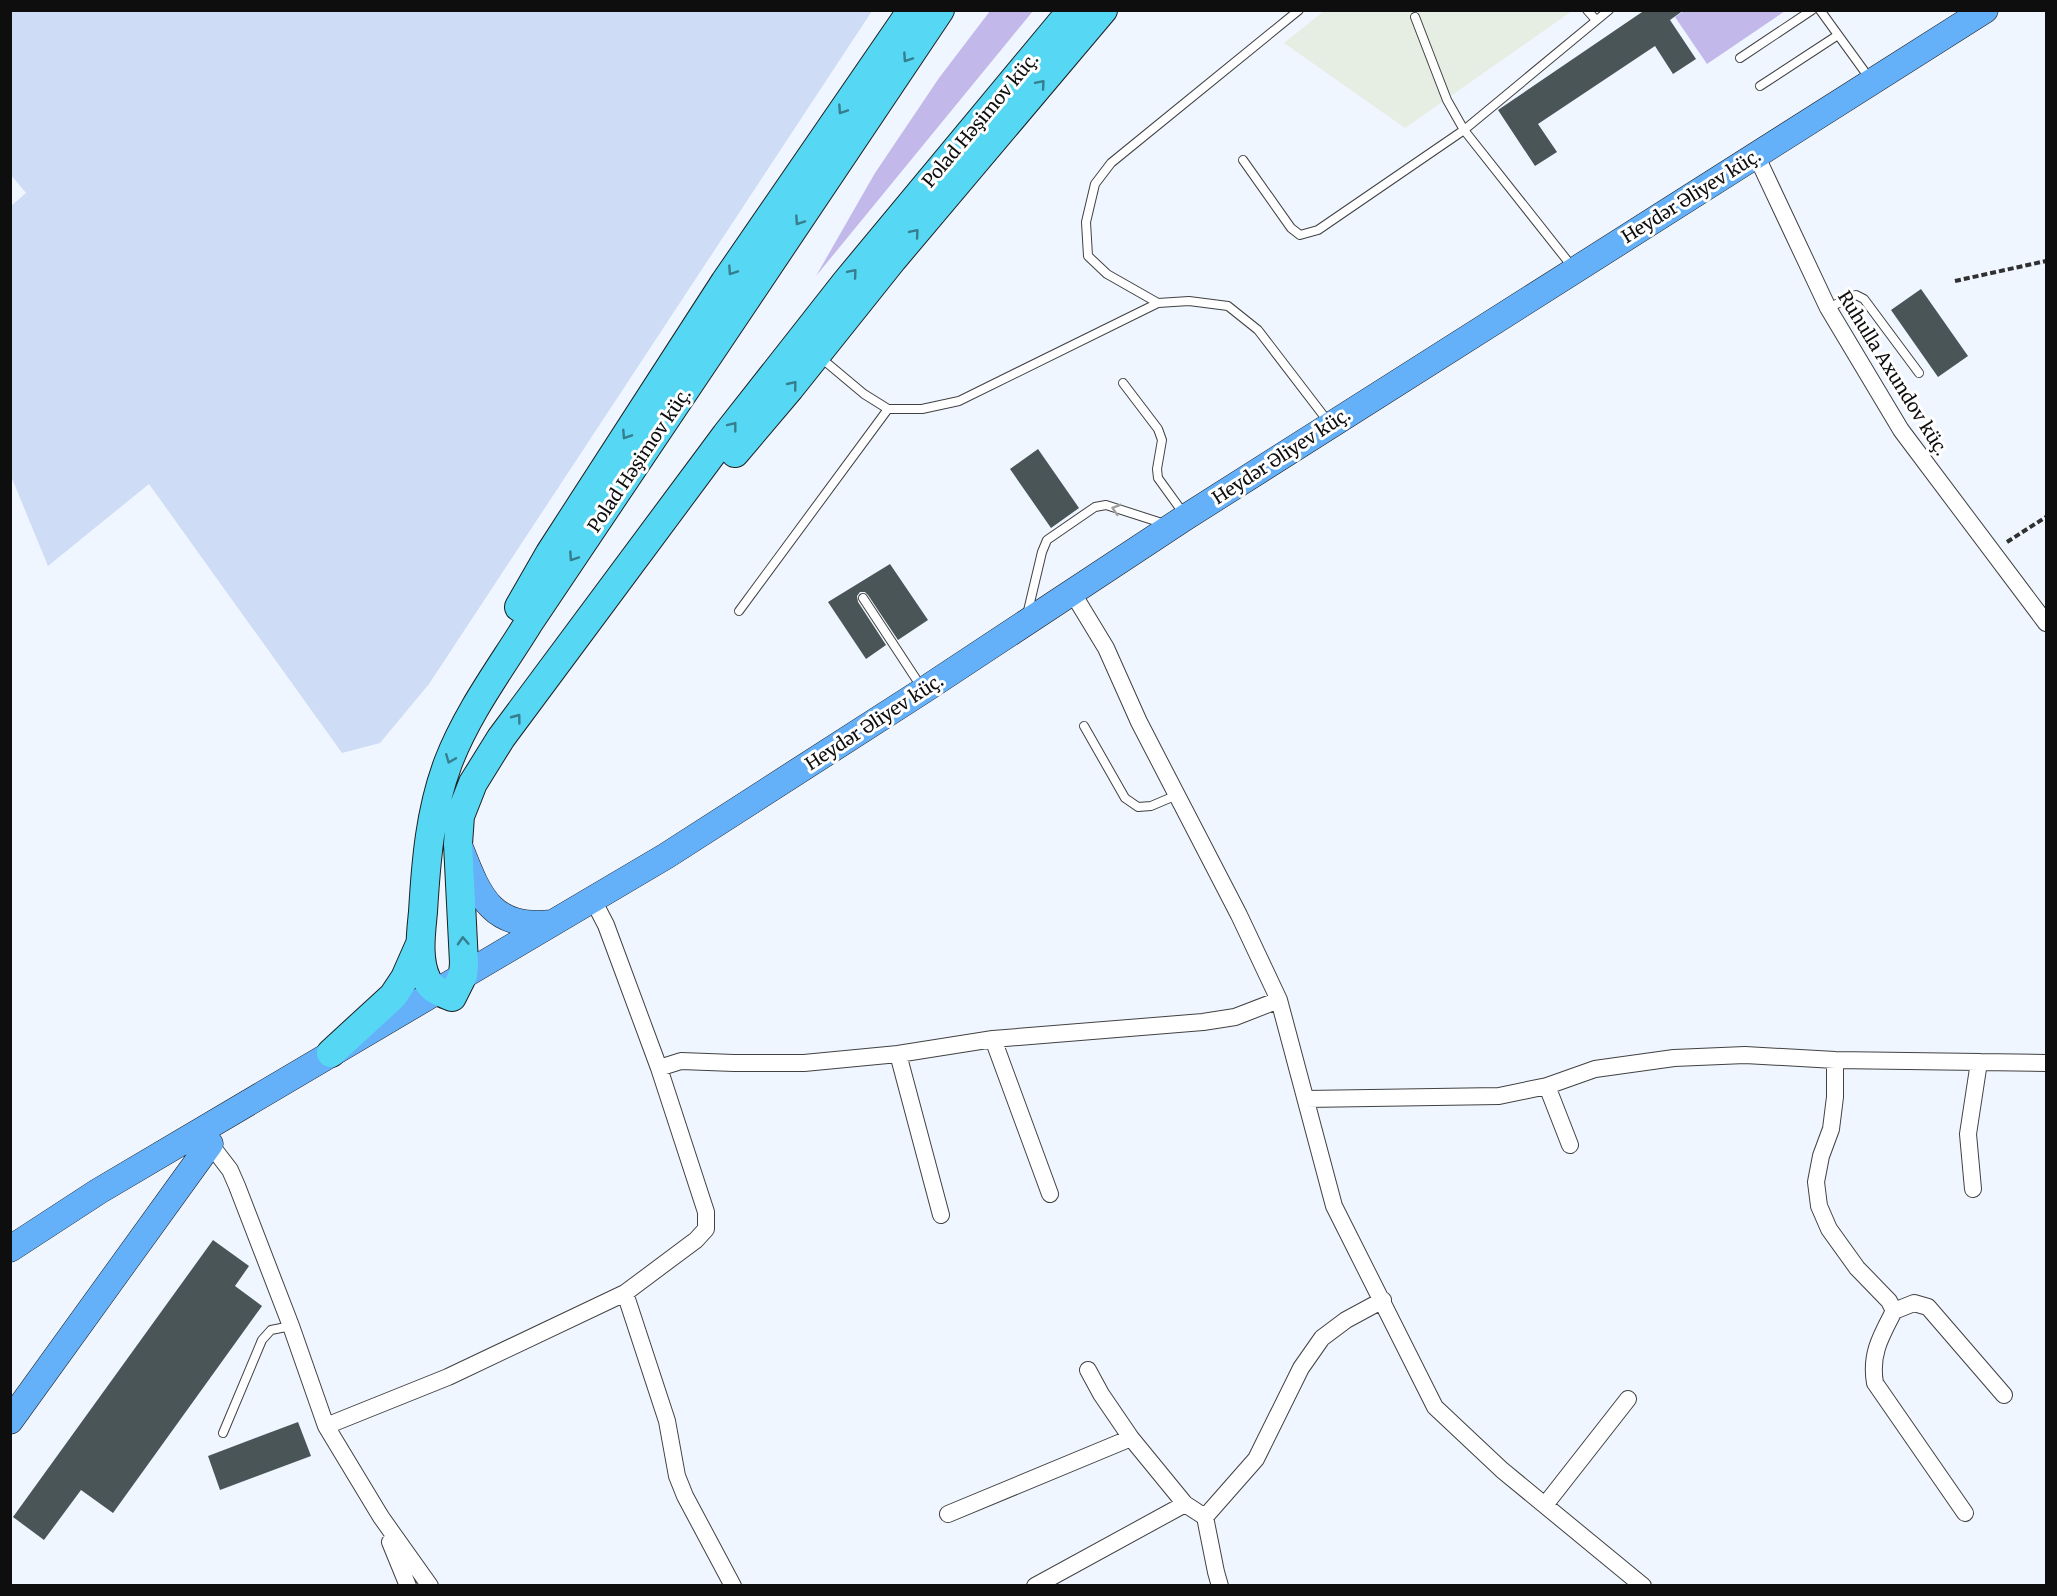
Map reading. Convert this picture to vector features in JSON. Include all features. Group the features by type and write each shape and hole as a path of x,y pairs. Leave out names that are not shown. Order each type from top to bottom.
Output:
{"highway":[{"path":"464,727 491,661 550,553 725,282 912,10"},
{"name":"Polad Həşimov küç.","path":"421,943 425,872 437,797 448,762 464,727 528,624 940,10"},
{"name":"Polad Həşimov küç.","path":"452,997 463,975 465,963 458,844 463,806 473,783 501,738 726,435 832,299 1072,10"},
{"path":"564,653 817,354 893,259 1103,10"},
{"path":"421,943 422,967 428,982 437,991 452,997"},
{"path":"331,1053 393,996 405,978 421,943"}],"main road":[{"name":"Heydər Əliyev küç.","path":"587,904 666,856 924,690 1330,424 1985,10"},
{"path":"458,844 475,884 489,906 507,919 523,923 553,923"},
{"path":"10,1250 99,1191 587,904"},
{"path":"10,1263 452,997 587,904"},
{"path":"10,1421 210,1144"}],"street":[{"name":"Ruhulla Axundov küç.","path":"1756,155 1828,308 1900,430 2046,623"},
{"path":"1072,592 1106,648 1139,722 1239,915 1278,1000 1334,1206 1435,1407 1502,1470 1639,1584"},
{"path":"326,1426 447,1377 625,1293 696,1240 706,1229 706,1212 659,1068 606,925 587,904"},
{"path":"659,1068 681,1061 804,1063 898,1054 993,1039 1203,1022 1235,1017 1278,1000"},
{"path":"993,1039 1050,1194"},
{"path":"898,1054 940,1215"},
{"path":"1306,1099 1499,1096 1547,1086 1595,1069 1674,1058 1745,1055 1835,1060 2046,1063"},
{"path":"1835,1060 1835,1097 1831,1129 1821,1156 1816,1182 1819,1206 1829,1229 1857,1268 1889,1301 1894,1311"},
{"path":"1973,1190 1968,1134 1979,1062"},
{"path":"1547,1086 1570,1145"},
{"path":"210,1144 230,1170 237,1186 291,1326 326,1426 381,1517 430,1586"},
{"path":"625,1293 667,1421 677,1476 702,1531 734,1586"},
{"path":"1205,1517 1256,1459 1301,1368 1322,1338 1346,1320 1383,1300"},
{"path":"1965,1513 1875,1383 1872,1368 1878,1342 1894,1311 1914,1303 1928,1307 2004,1395"},
{"path":"1088,1370 1101,1394 1131,1438 1185,1504 1205,1517 1220,1586"},
{"path":"1545,1505 1628,1399"},
{"path":"948,1514 1131,1438"},
{"path":"1035,1586 1185,1504"},
{"path":"381,1517 408,1586"}],"lane":[{"path":"1158,303 1107,274 1088,256 1086,222 1095,184 1111,163 1299,10"},
{"path":"1587,10 1596,20"},
{"path":"1243,160 1291,228 1300,235 1318,230 1464,130 1609,10"},
{"path":"1740,58 1812,10"},
{"path":"1820,10 1872,82"},
{"path":"1415,17 1447,100 1464,130 1574,269"},
{"path":"1760,86 1838,35"},
{"path":"1828,308 1856,295 1864,299 1919,373"},
{"path":"817,354 864,394 888,409 922,409 959,401 1158,303 1189,301 1228,306 1258,330 1330,424"},
{"path":"1124,383 1158,429 1162,440 1156,469 1158,478 1179,521"},
{"path":"739,611 888,409"},
{"path":"1026,623 1042,552 1047,540 1095,507 1106,505 1179,521"},
{"path":"863,598 924,690"},
{"path":"1084,726 1125,798 1131,803 1138,807 1150,806 1177,795"},
{"path":"223,1433 262,1340 272,1330 291,1326"}],"path":[{"path":"1955,281 2046,261"},
{"path":"1991,551 2046,518"}],"shaded area":[{"path":"11,10 872,11 429,684 380,743 342,753 149,484 48,566 11,476 11,206 26,193 11,175"},
{"path":"990,11 1033,11 816,276 875,173 939,78"},
{"path":"1324,11 1572,11 1405,128 1284,43"},
{"path":"1684,11 1785,11 1707,64 1675,17"}],"building":[{"path":"1645,10 1684,10 1670,20 1696,59 1673,74 1655,46 1538,124 1557,152 1535,166 1498,110"},
{"path":"1921,289 1968,356 1938,377 1891,310"},
{"path":"1038,449 1079,508 1051,528 1010,469"},
{"path":"890,564 928,620 898,640 868,595 860,592 857,596 858,602 886,645 866,659 828,602"},
{"path":"213,1240 249,1266 235,1286 262,1306 113,1513 81,1490 44,1540 13,1517"},
{"path":"298,1422 311,1456 220,1490 208,1456"}]}
